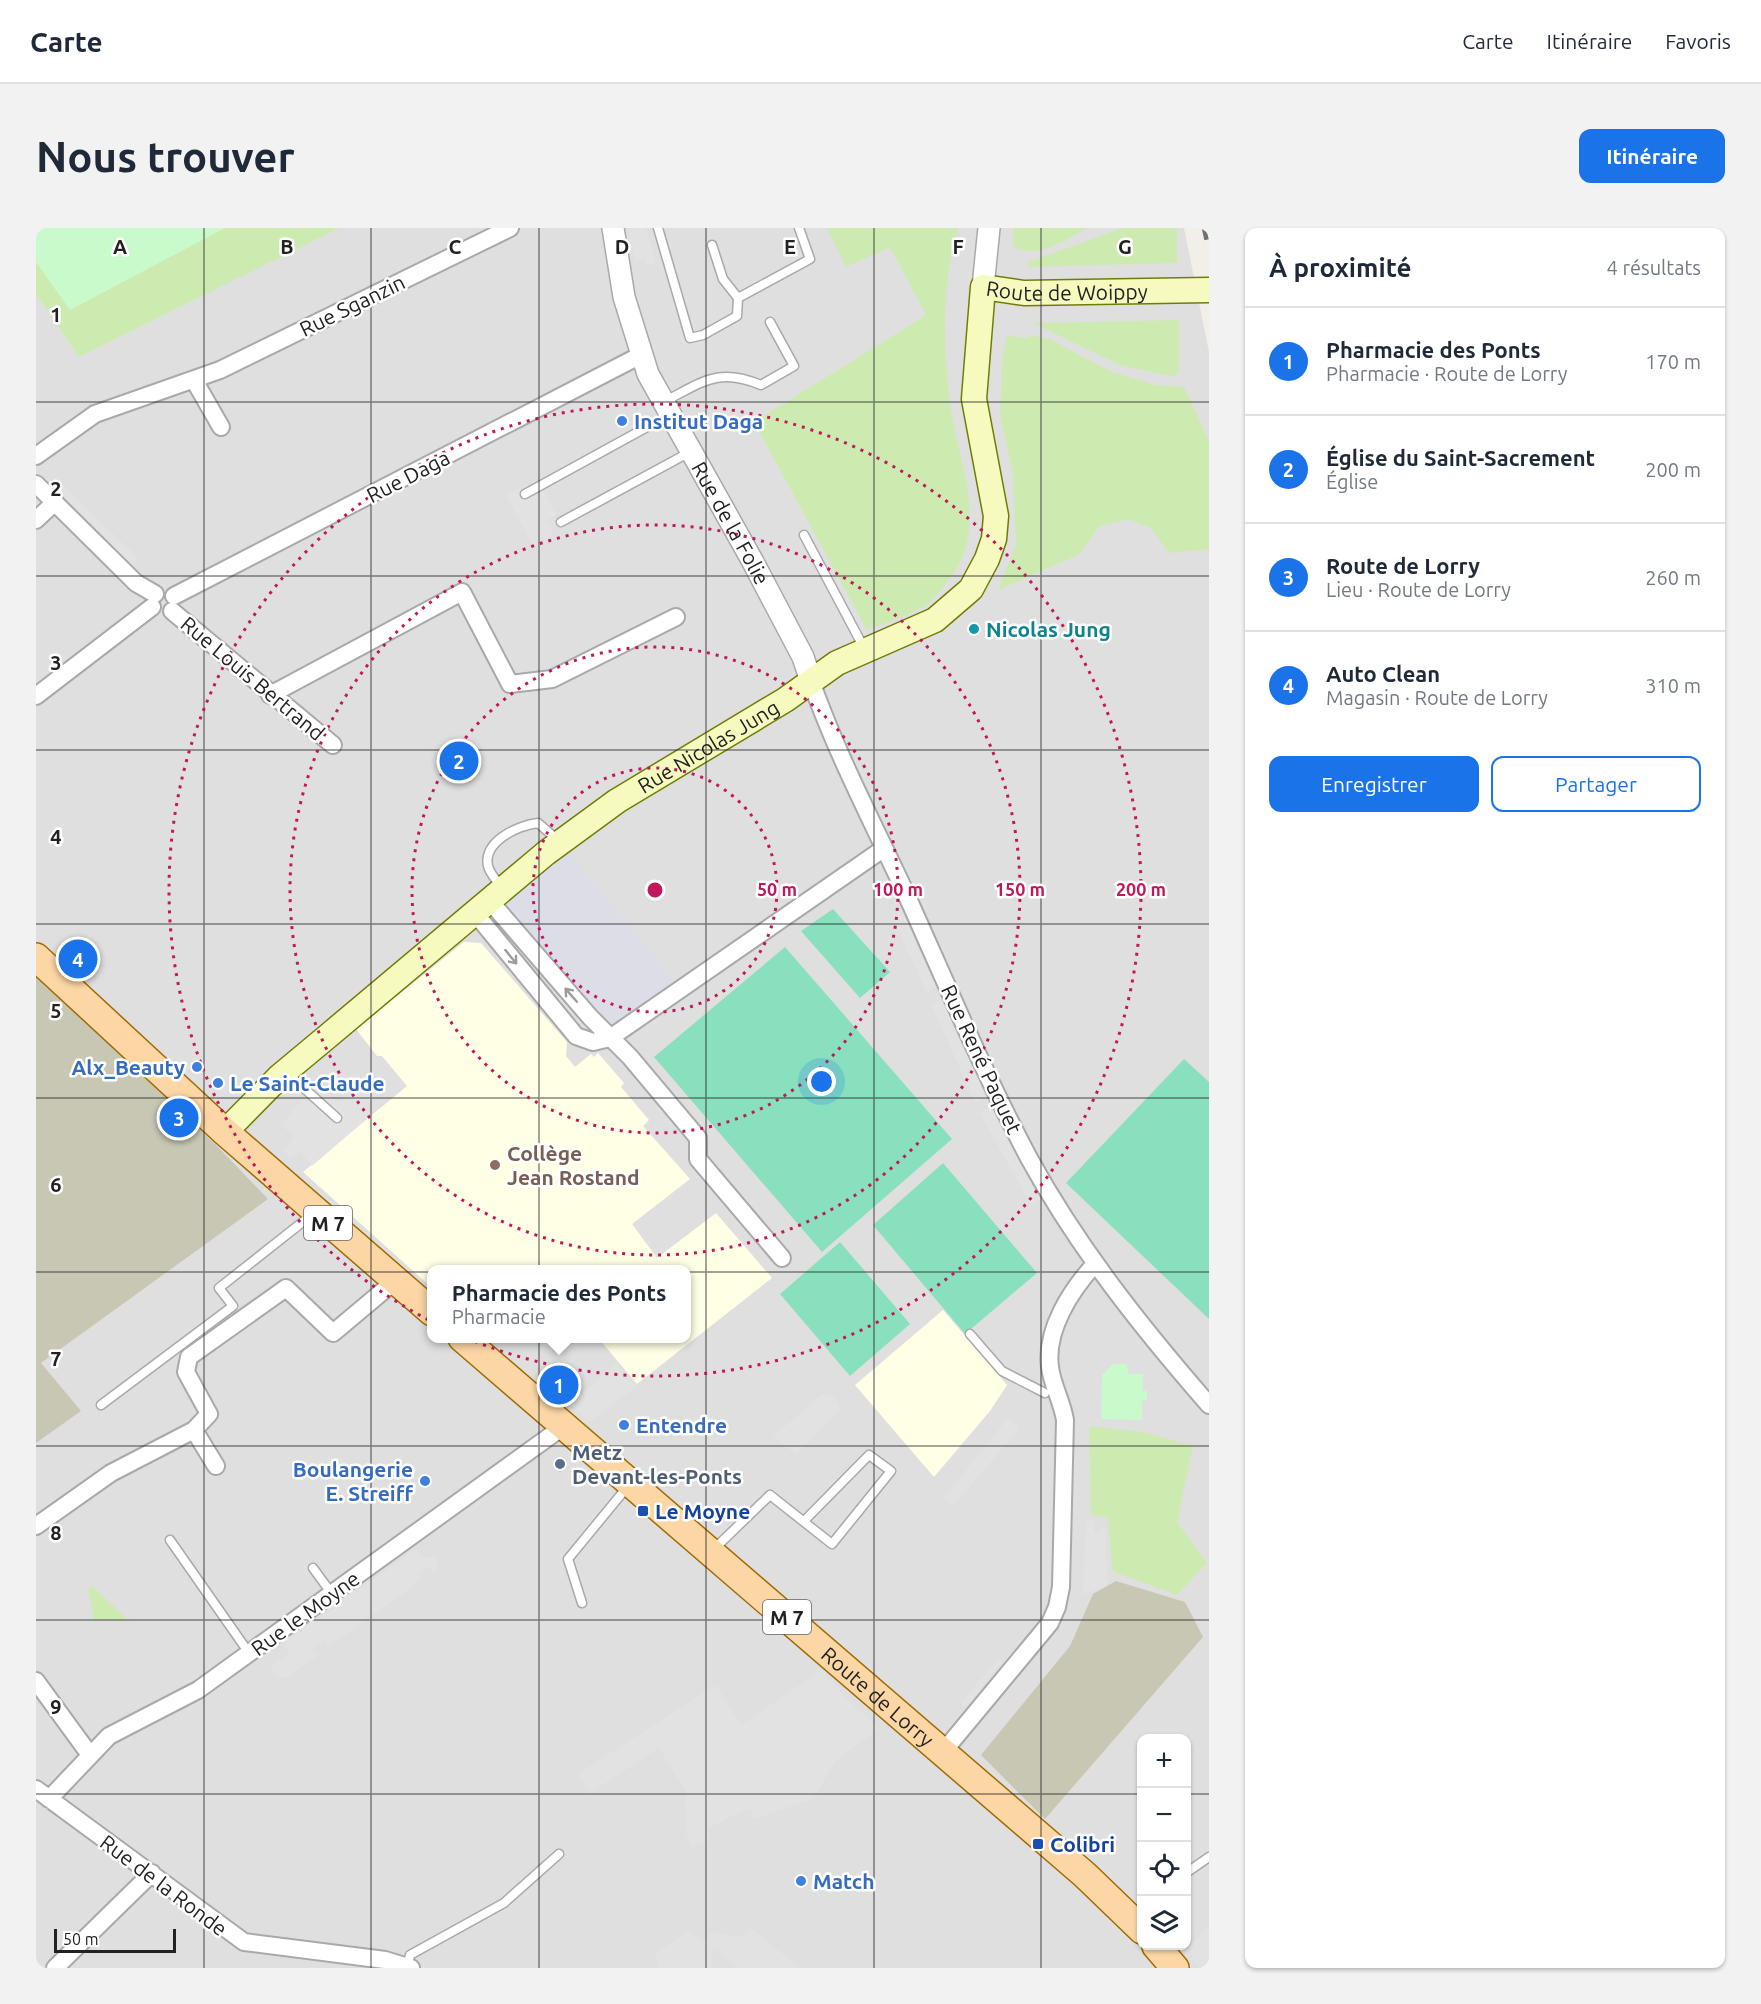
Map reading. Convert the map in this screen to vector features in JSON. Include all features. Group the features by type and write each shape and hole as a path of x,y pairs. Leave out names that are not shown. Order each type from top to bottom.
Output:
{"main road":[{"name":"Route de Woippy","path":"983,287 1024,293 1209,290"},
{"name":"Rue Nicolas Jung","path":"225,1132 286,1072 488,900 560,842 617,801 785,700 837,663 942,615 971,589 987,559 996,516 974,399 983,287"},
{"name":"M 7","path":"36,957 225,1132 427,1308"},
{"name":"Route de Lorry","path":"468,1343 1134,1918"}],"street":[{"name":"Rue Sganzin","path":"36,456 95,414 220,370 510,228"},
{"name":"Rue de la Folie","path":"613,228 624,297 641,355 666,408 803,657 811,681"},
{"name":"Route de Woippy","path":"983,287 989,228"},
{"name":"Rue Daga","path":"173,604 641,355"},
{"path":"194,380 221,427"},
{"path":"36,484 154,600 161,615 173,604"},
{"path":"36,520 55,502"},
{"path":"270,695 462,592 510,684 552,679 676,617"},
{"path":"36,696 154,600"},
{"name":"Rue Louis Bertrand","path":"173,604 270,695 333,745"},
{"name":"Rue René Paquet","path":"811,681 822,713 883,849 997,1095 1031,1161 1095,1264 1134,1318 1208,1403"},
{"path":"488,900 576,1036 593,1042 610,1038 883,849"},
{"path":"488,900 610,1038 630,1057 698,1138 698,1159 782,1258"},
{"path":"943,1752 1040,1637 1057,1607 1061,1587 1065,1420 1050,1370 1049,1349 1055,1328 1073,1292 1095,1264"},
{"path":"36,1526 111,1473 194,1430 209,1414 186,1372 189,1357 286,1288 333,1333 395,1281"},
{"name":"Rue le Moyne","path":"42,1794 90,1755 109,1736 198,1690 564,1426"},
{"path":"194,1430 216,1466"},
{"path":"36,1681 90,1755"},
{"name":"Rue de la Ronde","path":"42,1794 152,1874 233,1937 244,1942 385,1960 409,1967"},
{"path":"55,1968 152,1874"}],"lane":[{"path":"658,228 690,338 703,335 737,316 738,298 723,279 712,245"},
{"path":"738,298 810,259 799,228"},
{"path":"525,494 716,376 743,378 761,385 794,366 770,322"},
{"path":"561,522 690,452"},
{"path":"804,535 865,651"},
{"path":"488,900 487,860 497,841 524,825 538,823 560,842"},
{"path":"286,1072 337,1118"},
{"path":"102,1405 233,1306 219,1288 315,1212"},
{"path":"970,1334 1002,1371 1045,1393"},
{"path":"711,1552 770,1496 832,1544 891,1471 869,1455 804,1521"},
{"path":"582,1603 568,1559 630,1483"},
{"path":"170,1540 249,1653"},
{"path":"314,1568 332,1594"},
{"path":"409,1967 410,1955 504,1903 559,1854"},
{"path":"1191,1870 1209,1857"}],"shaded area":[{"path":"36,228 1184,228 1209,352 1209,1968 36,1968"},
{"path":"628,228 646,228 656,263 646,265 645,260 635,262"},
{"path":"528,484 533,494 543,489 556,515 547,520 554,534 532,545 506,495"},
{"path":"63,485 137,557 131,569 56,495"},
{"path":"560,842 680,990 610,1038 489,900"},
{"path":"902,910 937,988 926,992 892,914"},
{"name":"Collège Jean Rostand","path":"464,942 481,943 567,1042 566,1056 575,1067 591,1054 594,1057 598,1053 624,1083 621,1087 649,1120 643,1126 690,1179 632,1224 657,1258 716,1213 772,1278 691,1342 691,1265 427,1265 427,1283 303,1172 407,1086 382,1056 377,1056 356,1029"},
{"path":"36,975 216,1145 268,1199 41,1363 81,1411 36,1443"},
{"path":"942,999 986,1097 975,1102 931,1004"},
{"path":"366,1080 378,1095 364,1106 372,1114 312,1166 300,1151 290,1159 283,1149 292,1141 293,1136 281,1125 304,1097 314,1103 304,1093 319,1082 335,1101 341,1102"},
{"path":"990,1107 1042,1199 1031,1205 980,1113"},
{"path":"943,1310 1007,1385 990,1411 934,1477 855,1385"},
{"name":"Collège Jean Rostand","path":"602,1343 689,1343 637,1384"},
{"path":"616,1364 637,1386 589,1422 571,1404"},
{"path":"821,1395 833,1396 841,1410 796,1454 773,1437"},
{"path":"1008,1418 1020,1428 952,1507 943,1499"},
{"path":"1086,1520 1094,1520 1094,1533 1106,1527 1107,1585 1083,1595"},
{"path":"416,1549 422,1557 436,1557 438,1568 433,1573 427,1566 418,1574 422,1578 408,1590 348,1633 328,1645 325,1640 309,1651 320,1654 285,1678 274,1676 271,1666 289,1654 286,1641"},
{"path":"1116,1581 1185,1602 1203,1637 1045,1819 981,1755 1070,1646 1093,1594"},
{"path":"999,1658 1003,1661 965,1707 961,1703"},
{"path":"822,1670 845,1697 879,1729 835,1761 814,1798 755,1819 750,1808 707,1828 711,1839 692,1847 686,1833 685,1789 659,1748 590,1793 578,1774 716,1685 741,1725"},
{"path":"1209,1925 1209,1968 1200,1968 1194,1962 1191,1945"},
{"path":"751,1928 800,1968 738,1968 713,1948 711,1961 714,1968 660,1968 655,1954 687,1932 704,1941 711,1932 743,1937"}],"green space":[{"path":"36,228 225,228 70,310 36,262"},
{"path":"220,228 339,228 79,357 36,294 36,257"},
{"path":"827,228 958,228 952,248 946,294 945,343 951,410 969,498 970,519 967,540 961,561 929,603 905,616 867,630 754,422 926,315 890,247 846,267"},
{"path":"1014,228 1088,228 1052,246 1032,251 1013,247"},
{"path":"1123,228 1177,228 1177,263 1028,267 1028,262"},
{"path":"1179,320 1179,369 1176,375 1169,376 1120,365 1033,323"},
{"path":"1030,335 1051,340 1110,371 1155,385 1184,387 1209,441 1209,549 1169,553 1151,528 1128,519 1099,527 1078,555 998,590 1016,545 1013,474 1000,416 1002,359 1007,336 1029,338"},
{"path":"833,909 890,972 860,998 801,931"},
{"path":"785,947 952,1139 822,1252 654,1057"},
{"path":"1184,1059 1209,1082 1209,1319 1066,1183"},
{"path":"943,1163 1037,1273 965,1334 873,1225"},
{"path":"840,1242 910,1324 850,1376 780,1294"},
{"path":"1113,1364 1126,1364 1129,1374 1143,1374 1142,1391 1147,1391 1147,1400 1142,1401 1142,1420 1101,1419 1102,1375"},
{"path":"1089,1426 1142,1432 1193,1446 1177,1522 1207,1563 1177,1595 1112,1571 1108,1518 1091,1515"},
{"path":"92,1586 129,1621 94,1619 88,1589"}],"railway":[{"path":"1204,228 1209,251"}],"place":[{"name":"Institut Daga","path":"622,421"},
{"name":"Nicolas Jung","path":"974,629"},
{"name":"Église du Saint-Sacrement","path":"459,761"},
{"name":"Auto Clean","path":"78,959"},
{"name":"Alx_Beauty","path":"197,1067"},
{"name":"Le Saint-Claude","path":"218,1083"},
{"name":"Route de Lorry","path":"179,1118"},
{"name":"Collège Jean Rostand","path":"495,1165"},
{"name":"Pharmacie des Ponts","path":"559,1385"},
{"name":"Entendre","path":"624,1425"},
{"name":"Metz Devant-les-Ponts","path":"560,1464"},
{"name":"Boulangerie E. Streiff","path":"425,1481"},
{"name":"Le Moyne","path":"643,1511"},
{"name":"Colibri","path":"1038,1844"},
{"name":"Match","path":"801,1881"}]}
